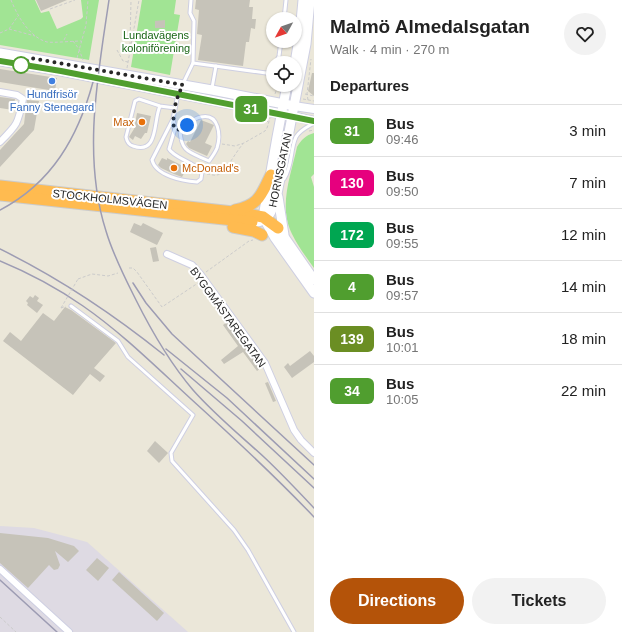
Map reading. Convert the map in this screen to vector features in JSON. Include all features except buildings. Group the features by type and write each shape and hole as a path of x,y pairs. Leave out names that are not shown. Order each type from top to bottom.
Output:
{"highway":[{"path":"221,210 242,209 256,202 264,191 271,175"},
{"name":"STOCKHOLMSVÄGEN","path":"0,186 221,210"},
{"name":"STOCKHOLMSVÄGEN","path":"0,195 252,222"},
{"path":"221,210 242,213 265,219 281,232"},
{"name":"STOCKHOLMSVÄGEN","path":"184,214 203,223 244,229 258,238"}],"main road":[{"path":"295,56 300,33 303,0"},
{"name":"HORNSGATAN","path":"252,222 261,222 272,212 278,189 306,44 310,0"},
{"path":"0,53 294,106"},
{"path":"0,61 61,71 292,116"},
{"name":"HORNSGATAN","path":"286,92 265,219 286,254 314,293"},
{"path":"278,189 281,232 314,280"},
{"name":"HORNSGATAN","path":"258,238 286,254"}],"street":[{"path":"0,92 18,95 23,99 16,126 0,142"},
{"path":"294,106 314,109"},
{"path":"292,116 314,122"},
{"name":"BYGGMÄSTAREGATAN","path":"167,254 192,265 202,277 264,364 291,426 301,440 314,453"},
{"path":"0,569 69,632"}],"lane":[{"path":"173,119 174,128 169,146 170,151 200,169 202,173 199,181 178,180 155,167 152,160 173,119 178,94 193,63 194,21 190,13 192,0"},
{"path":"285,12 286,0"},
{"path":"193,63 266,73"},
{"path":"212,90 216,66"},
{"path":"160,106 153,139 150,144 140,148 130,145 127,142 126,137 135,101 139,99 160,106 176,108"},
{"path":"202,116 209,117 215,121 219,129 218,144 209,161 189,151 183,146 180,139 180,130 196,118 202,116"},
{"path":"278,189 288,172 296,137 301,131 314,122"},
{"path":"174,128 180,130"},
{"path":"71,306 118,341 128,357 193,415 171,453 172,461 234,530 248,550 294,632"}],"path":[{"path":"11,0 19,16 36,36"},
{"path":"50,9 75,0"},
{"path":"76,61 86,25 88,0"},
{"path":"130,49 131,0"},
{"path":"126,70 139,0"},
{"path":"0,33 9,29 19,16"},
{"path":"9,29 36,36 47,42 81,41"},
{"path":"64,41 67,34"},
{"path":"73,41 79,49 81,57 85,61"},
{"path":"117,50 123,61 128,62"},
{"path":"308,100 307,94 311,56"},
{"path":"302,99 314,102"},
{"path":"218,144 235,146 244,143 265,131 269,122 252,117"},
{"path":"308,132 314,130"},
{"path":"202,173 220,174 227,167 238,149 244,143"},
{"path":"129,268 133,268 137,272 162,307 249,241 258,238"},
{"path":"71,306 61,308 78,279 92,274 108,276 118,273"},
{"path":"0,617 16,632"}],"shaded area":[{"path":"0,526 34,528 87,542 188,632 0,632"}],"green space":[{"path":"0,0 35,0 41,13 49,11 57,29 83,17 81,0 99,0 89,60 0,45"},
{"name":"Lundavägens koloniförening","path":"142,0 176,0 174,14 180,15 170,75 131,67"},
{"path":"314,133 314,174 311,177 314,187 314,268 292,234 286,213 286,202 289,179 297,147 304,138"}],"railway":[{"path":"109,0 97,86 94,116 94,145 95,174 99,203 112,249 148,324 169,358 185,380 210,408 271,464 314,508"},
{"path":"0,210 18,199 34,186 48,172 60,156 71,140 87,102 93,82"},
{"path":"0,249 64,284 125,325 164,355"},
{"path":"0,261 53,287 83,306 111,327 238,442 314,517"},
{"path":"133,283 146,303 172,334 314,465"},
{"path":"166,349 227,398 314,479"},
{"path":"181,369 242,421 314,488"},
{"path":"0,580 57,632"}],"bus line":[{"name":"31","path":"0,61 61,71 314,121"}],"place":[{"name":"Hundfrisör Fanny Stenegard","path":"52,81"},
{"name":"Max","path":"142,122"},
{"name":"McDonald's","path":"174,168"}],"route":[{"path":"21,65 31,58 183,85 178,94 173,119 174,128 180,130 187,125"}]}
